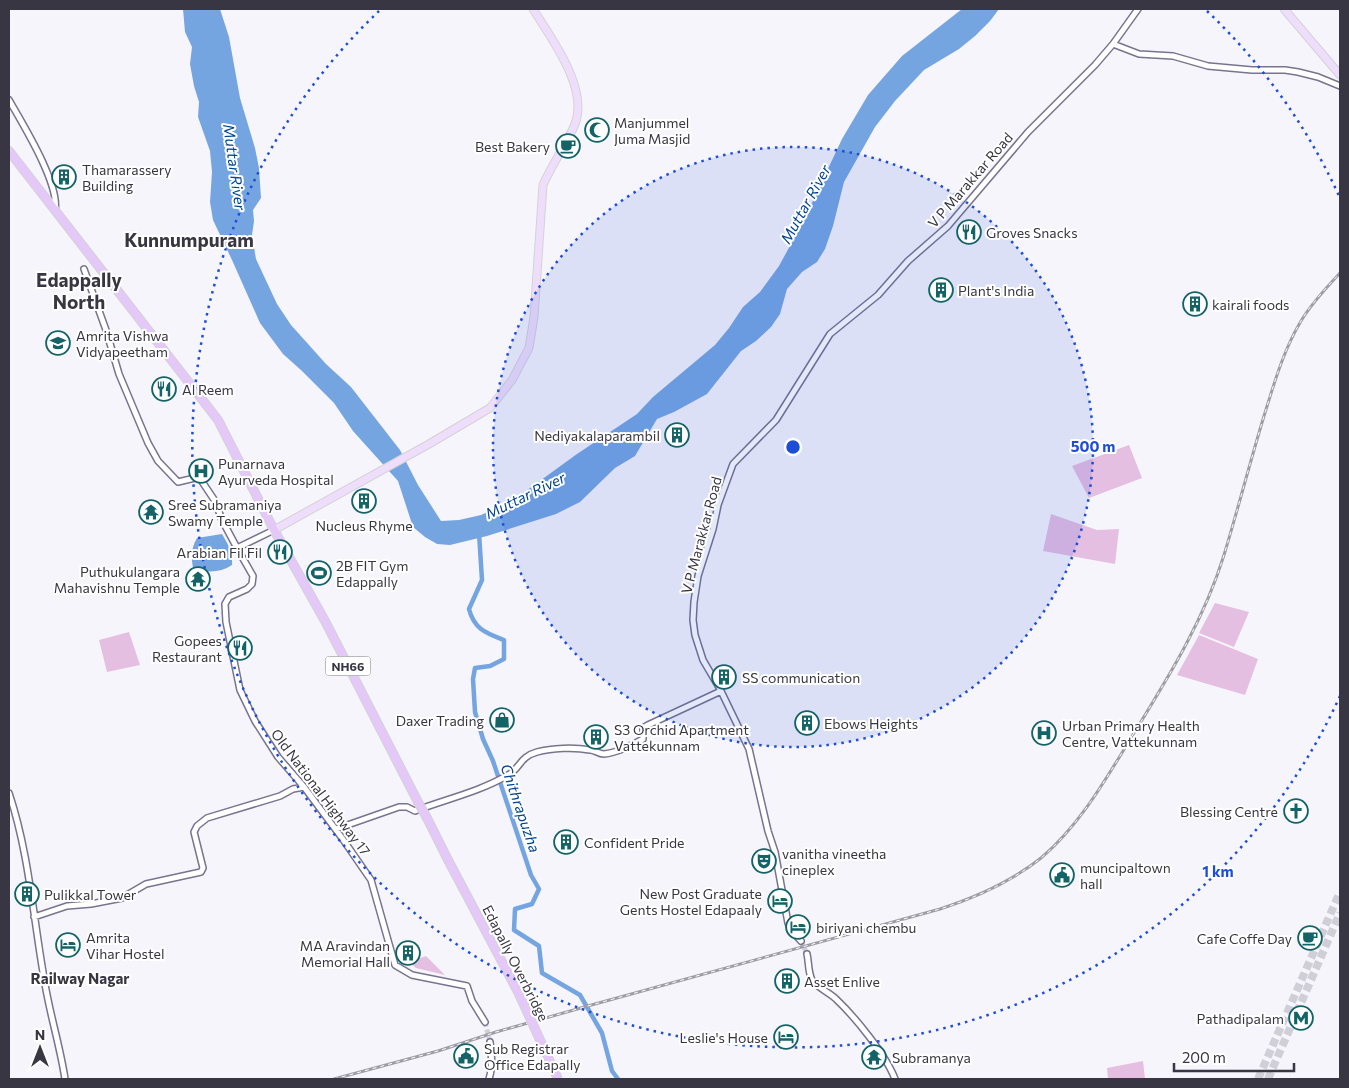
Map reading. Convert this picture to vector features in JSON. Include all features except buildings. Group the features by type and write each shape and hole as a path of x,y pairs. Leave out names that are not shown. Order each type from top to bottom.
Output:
{"highway":[{"name":"NH66","path":"9,151 218,420 274,530"},
{"name":"Edapally Overbridge","path":"274,530 325,620 518,992 558,1079"}],"main road":[{"path":"274,530 490,408 512,380 529,348 534,317 543,185 551,166 575,123 580,104 572,75 533,9"},
{"path":"1284,9 1340,75"}],"street":[{"name":"V P Marakkar Road","path":"801,941 788,924 775,852 768,831 749,749 722,692 703,660 695,635 693,618 698,576 713,529 718,505 733,464 776,420 830,334 878,295 908,261 948,226 1005,157 1095,65 1138,9"},
{"path":"1113,44 1139,54 1173,56 1208,66 1298,72 1318,77 1340,86"},
{"path":"9,100 35,145 55,197 54,210"},
{"path":"84,269 106,330 119,374 158,462 178,482 199,477 215,501 222,520 237,548 274,530"},
{"name":"Old National Highway 17","path":"237,548 253,576 252,584 247,589 229,597 225,604 226,622 240,690 250,710 278,757 336,829 371,880 396,965 412,974 467,986 472,1001 485,1022"},
{"path":"336,829 399,807 407,806 415,811 445,802 508,775 526,756 538,752 577,749 605,754 631,746 643,739 643,728 648,725 722,692"},
{"path":"34,917 67,906 122,898 146,884 201,872 203,868 194,832 200,823 207,818 304,787"},
{"path":"9,793 26,858 49,1012 65,1079"},
{"path":"807,954 813,982 830,992 843,1005 878,1049 892,1069 895,1079"},
{"path":"489,1079 492,1072 490,1042"}],"shaded area":[{"path":"1129,445 1142,478 1089,498 1072,466"},
{"path":"1051,514 1097,530 1119,529 1115,564 1043,551"},
{"path":"1215,603 1249,612 1234,647 1199,633"},
{"path":"129,632 140,665 107,672 99,640"},
{"path":"1199,635 1258,659 1245,695 1177,675"},
{"path":"426,956 445,975 416,968 409,962"},
{"path":"1143,1061 1145,1079 1108,1079 1107,1068"}],"water":[{"name":"Muttar River","path":"183,9 220,9 229,37 240,98 259,168 261,198 253,210 252,235 256,259 277,304 291,325 326,364 351,387 400,450 418,485 441,521 459,520 481,515 505,504 526,491 637,414 653,397 715,345 743,307 760,292 779,266 803,222 842,139 868,95 902,56 962,9 999,9 975,36 959,49 924,70 895,101 875,127 844,182 833,226 825,249 817,262 802,272 787,289 780,314 771,327 756,341 741,351 707,394 657,419 635,456 615,468 580,502 556,514 487,536 450,545 437,544 413,527 398,481 353,431 334,403 283,354 260,323 213,220 210,202 212,172 210,151 198,117 199,102 190,64 192,47 185,32"},
{"path":"222,534 231,553 232,565 223,570 213,571 193,568 192,553 197,538"}],"waterway":[{"name":"Chithrapuzha","path":"479,533 482,580 469,609 471,616 478,626 504,640 504,659 490,666 475,668 473,679 475,712 531,875 539,889 532,904 515,909 514,930 539,946 542,973 580,995 602,1033 612,1071 618,1079"}],"tunnel":[{"path":"1258,1079 1340,892"},
{"path":"1268,1079 1340,913"},
{"path":"801,941 807,954"},
{"path":"485,1022 490,1042"}],"railway":[{"path":"334,1079 438,1051 496,1032 595,1004 940,909 993,888 1030,867 1055,845 1081,815 1103,783 1185,647 1216,579 1264,416 1284,356 1305,315 1340,273"}],"place":[{"name":"Manjummel Juma Masjid","path":"597,130"},
{"name":"Best Bakery","path":"568,146"},
{"name":"Thamarassery Building","path":"64,177"},
{"name":"Groves Snacks","path":"969,232"},
{"name":"Plant's India","path":"941,290"},
{"name":"kairali foods","path":"1195,304"},
{"name":"Amrita Vishwa Vidyapeetham","path":"58,343"},
{"name":"Al Reem","path":"164,389"},
{"name":"Nediyakalaparambil","path":"677,435"},
{"name":"Punarnava Ayurveda Hospital","path":"201,471"},
{"name":"Nucleus Rhyme","path":"364,501"},
{"name":"Sree Subramaniya Swamy Temple","path":"151,512"},
{"name":"Arabian Fil Fil","path":"280,552"},
{"name":"2B FIT Gym Edappally","path":"319,573"},
{"name":"Puthukulangara Mahavishnu Temple","path":"198,579"},
{"name":"Gopees Restaurant","path":"240,648"},
{"name":"SS communication","path":"724,677"},
{"name":"Daxer Trading","path":"502,720"},
{"name":"Ebows Heights","path":"807,723"},
{"name":"Urban Primary Health Centre, Vattekunnam","path":"1044,733"},
{"name":"S3 Orchid Apartment Vattekunnam","path":"596,737"},
{"name":"Blessing Centre","path":"1296,811"},
{"name":"Confident Pride","path":"566,842"},
{"name":"vanitha vineetha cineplex","path":"764,861"},
{"name":"muncipaltown hall","path":"1062,875"},
{"name":"Pulikkal Tower","path":"27,894"},
{"name":"New Post Graduate Gents Hostel Edapaaly","path":"780,901"},
{"name":"biriyani chembu","path":"798,927"},
{"name":"Cafe Coffe Day","path":"1310,938"},
{"name":"Amrita Vihar Hostel","path":"68,945"},
{"name":"MA Aravindan Memorial Hall","path":"408,953"},
{"name":"Asset Enlive","path":"787,981"},
{"name":"Pathadipalam","path":"1301,1018"},
{"name":"Leslie's House","path":"786,1037"},
{"name":"Sub Registrar Office Edapally","path":"466,1056"},
{"name":"Subramanya","path":"874,1057"}],"district":[{"name":"Kunnumpuram","path":"189,239"},
{"name":"Edappally North","path":"79,290"},
{"name":"Railway Nagar","path":"80,978"}]}
